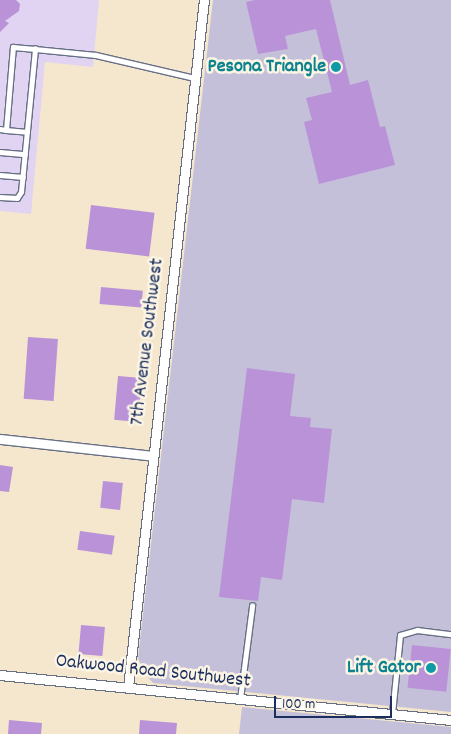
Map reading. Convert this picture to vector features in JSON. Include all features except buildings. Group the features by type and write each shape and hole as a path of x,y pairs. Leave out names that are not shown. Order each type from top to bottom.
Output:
{"street":[{"name":"7th Avenue Southwest","path":"128,687 204,0"},
{"path":"0,439 153,456"},
{"name":"Oakwood Road Southwest","path":"0,675 451,720"}],"lane":[{"path":"27,132 3,130 13,47 96,55 196,78"},
{"path":"0,197 17,198 21,192 35,49"},
{"path":"0,152 25,154"},
{"path":"0,175 23,177"},
{"path":"240,699 252,606"},
{"path":"392,714 400,635 417,630 451,634"}],"shaded area":[{"path":"0,0 99,0 93,67 45,62 31,214 0,211"},
{"path":"213,0 451,0 451,712 153,683 144,673 138,658"},
{"path":"242,707 451,727 451,734 239,734"}],"place":[{"name":"Pesona Triangle","path":"336,67"},
{"name":"Lift Gator","path":"431,668"}]}
